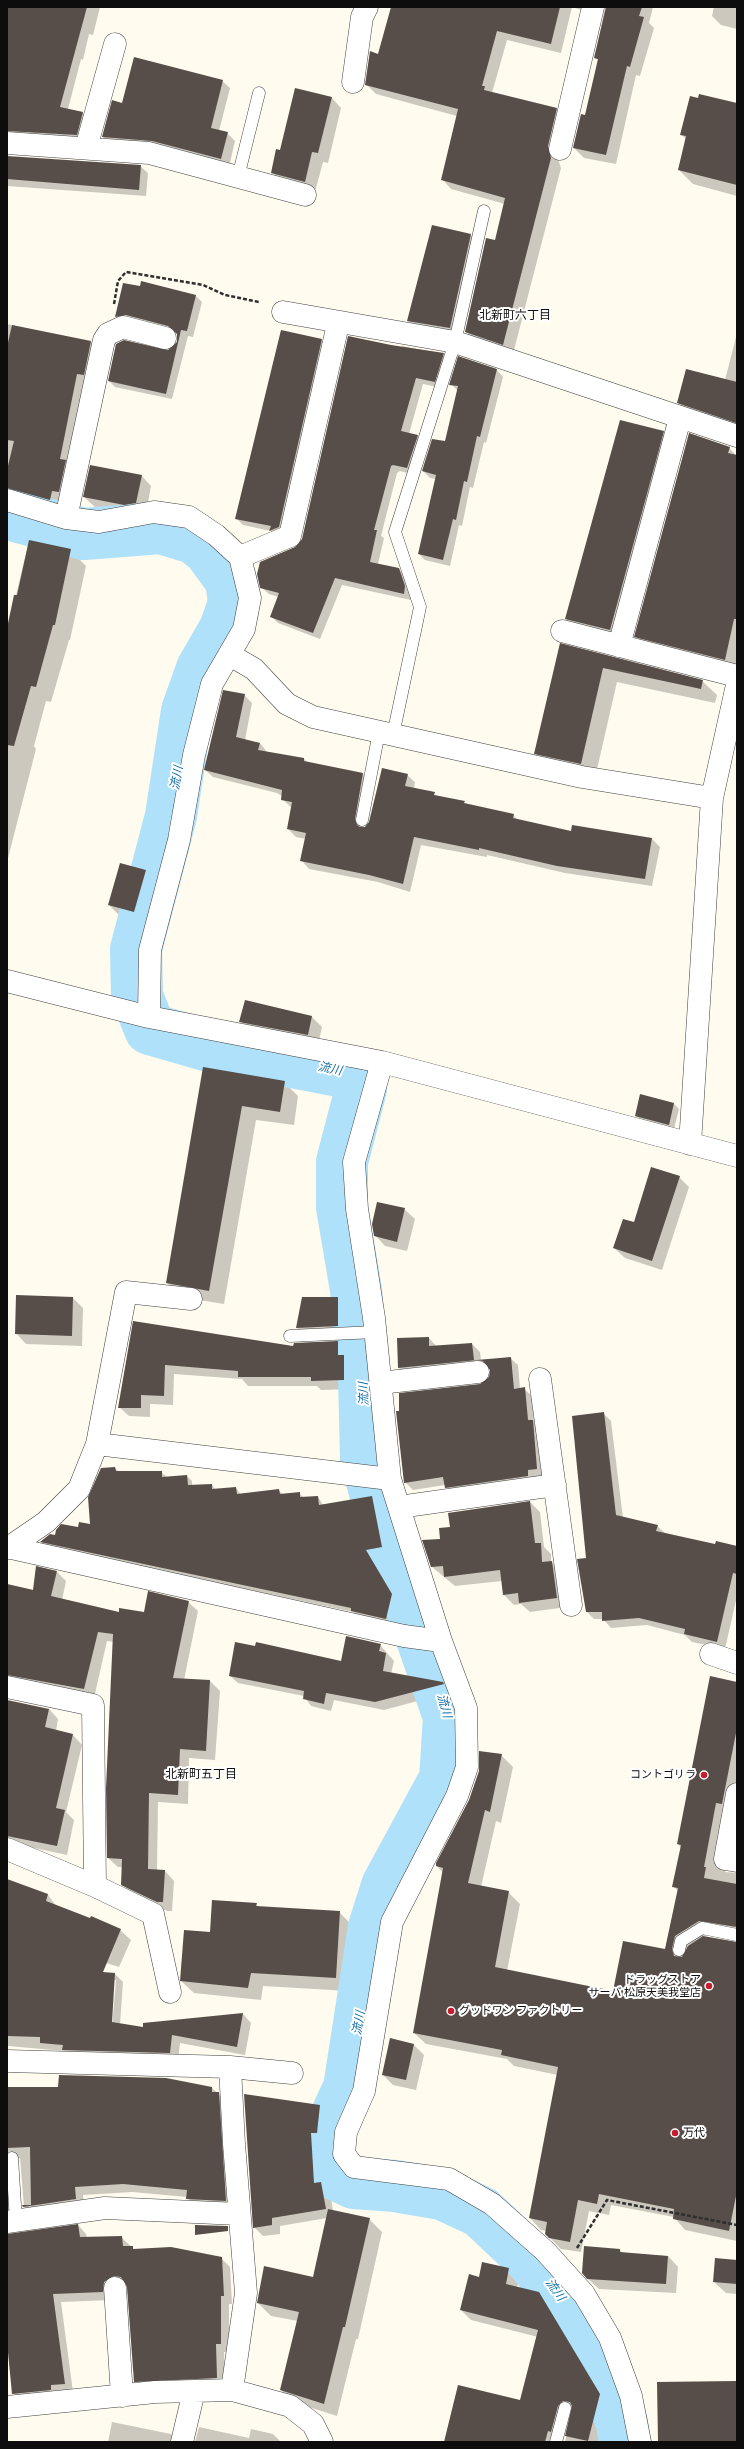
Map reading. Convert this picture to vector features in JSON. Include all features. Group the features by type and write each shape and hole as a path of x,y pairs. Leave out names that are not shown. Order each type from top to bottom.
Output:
{"street":[{"path":"352,82 362,17 368,7"},
{"path":"560,149 593,7"},
{"path":"86,148 115,44"},
{"path":"7,143 148,152 305,194"},
{"path":"283,312 455,342 737,436"},
{"path":"66,518 104,340 108,334 122,327 165,338"},
{"path":"240,557 290,536 336,333"},
{"path":"619,646 680,418"},
{"path":"8,506 66,518 98,522 154,512 189,517 216,535 240,557 250,598 244,629 212,684 194,755 179,840 150,950 143,1016"},
{"path":"562,631 737,676"},
{"path":"230,655 254,669 287,704 313,717 582,777 712,798"},
{"path":"690,1144 712,798 737,684"},
{"path":"7,981 143,1016 382,1062 737,1156"},
{"path":"382,1062 354,1162 357,1209 375,1332 380,1383 376,1477 399,1507 436,1640 466,1708 467,1767 457,1796 392,1922 364,2091 346,2132 344,2154 354,2167 449,2179 492,2204 545,2251 584,2294 610,2338 631,2396 640,2442"},
{"path":"8,1548 46,1522 79,1489 97,1444 126,1292 191,1299"},
{"path":"380,1383 478,1372"},
{"path":"540,1379 571,1605"},
{"path":"97,1444 376,1477"},
{"path":"399,1507 555,1485"},
{"path":"8,1548 404,1636 436,1640"},
{"path":"711,1654 737,1663"},
{"path":"7,1687 93,1705 95,1886"},
{"path":"737,1794 725,1858 737,1861"},
{"path":"7,1849 95,1886 153,1914 170,1992"},
{"path":"7,2060 230,2068 292,2073"},
{"path":"230,2068 239,2214 246,2292 232,2390"},
{"path":"11,2221 105,2208 239,2214"},
{"path":"115,2288 122,2396"},
{"path":"7,2407 122,2396 232,2390 290,2406 313,2424 322,2442"},
{"path":"182,2442 194,2391"}],"lane":[{"path":"238,177 258,93"},
{"path":"362,820 420,607 395,532 455,342 484,211"},
{"path":"290,1336 375,1332"},
{"path":"679,1950 681,1941 702,1928 737,1935"},
{"path":"11,2221 12,2158"},
{"path":"556,2442 565,2408"}],"path":[{"path":"108,334 118,281 126,272 203,285 225,295 272,305 283,312"},
{"path":"563,2270 607,2200 737,2225"}],"building":[{"path":"7,7 87,7 60,107 83,112 77,135 7,131"},
{"path":"391,7 560,7 551,44 497,31 482,86 485,86 484,90 557,108 548,146 551,158 503,345 465,332 486,238 495,240 505,198 441,180 458,109 365,85 370,51 378,54"},
{"path":"606,7 642,7 639,16 644,17 630,67 627,66 606,155 573,148 581,114 585,115 598,59 594,58"},
{"path":"134,57 223,80 211,128 228,132 221,159 152,141 102,137 112,100 122,103"},
{"path":"295,88 332,97 318,153 312,152 305,182 271,173 276,149 280,150"},
{"path":"699,94 737,103 737,185 678,170 686,136 680,135 690,96 698,98"},
{"path":"7,156 141,165 139,190 7,179"},
{"path":"432,225 471,234 450,328 407,321"},
{"path":"141,281 196,295 187,331 181,330 166,394 108,381 116,344 124,340 168,350 177,342 177,334 168,326 126,315 115,317 123,283 140,286"},
{"path":"12,325 91,341 84,375 77,374 60,459 66,460 59,492 52,491 50,500 7,488 7,470 14,441 7,440 7,347"},
{"path":"281,330 322,339 279,527 269,531 271,526 235,519"},
{"path":"348,336 391,345 444,353 435,382 416,378 401,431 418,435 407,468 393,465 391,466 374,530 377,530 370,562 399,568 405,586 404,594 335,578 313,633 270,617 279,593 260,588 257,574 260,562 295,547 302,539"},
{"path":"458,356 497,369 480,437 477,436 467,482 464,481 456,520 453,519 443,560 418,554 436,475 422,471 432,439 445,441 458,386 449,385"},
{"path":"686,369 737,382 736,423 677,403"},
{"path":"620,420 664,431 610,630 565,619"},
{"path":"689,433 730,447 728,453 737,455 737,619 734,619 725,660 634,637"},
{"path":"90,465 142,475 136,503 124,505 83,497"},
{"path":"29,540 71,549 55,625 53,625 36,687 31,686 14,746 7,745 7,628 14,595 17,595"},
{"path":"560,643 703,680 701,689 603,668 581,764 534,754"},
{"path":"223,690 245,694 236,737 260,743 258,750 304,758 304,761 363,773 355,819 357,825 360,827 365,827 369,822 382,768 408,774 405,786 435,792 434,795 465,801 464,803 514,814 513,818 571,831 572,825 652,838 645,879 557,866 479,848 479,850 414,837 403,884 369,875 300,861 306,833 287,829 292,802 281,800 282,790 204,770"},
{"path":"120,863 146,870 134,912 108,905"},
{"path":"245,1000 312,1016 308,1035 239,1022"},
{"path":"203,1067 285,1081 280,1112 242,1106 209,1291 166,1283"},
{"path":"640,1094 674,1103 669,1125 635,1116"},
{"path":"651,1167 680,1176 652,1261 613,1248 623,1219 634,1222"},
{"path":"377,1202 405,1208 397,1242 374,1236 372,1224"},
{"path":"16,1295 73,1297 72,1336 15,1334"},
{"path":"302,1297 338,1297 338,1326 296,1328"},
{"path":"133,1321 293,1346 294,1343 338,1341 338,1355 344,1355 344,1380 311,1381 311,1377 238,1377 238,1371 165,1365 164,1396 141,1395 141,1408 118,1408"},
{"path":"429,1337 429,1346 472,1343 474,1360 477,1360 398,1368 397,1338"},
{"path":"511,1357 514,1389 525,1387 528,1420 533,1420 537,1469 528,1470 528,1476 445,1488 443,1477 404,1483 396,1411 399,1411 399,1393 480,1384 489,1377 490,1370 483,1361 477,1360"},
{"path":"604,1412 616,1515 658,1525 656,1531 715,1544 716,1541 737,1546 737,1574 733,1573 717,1642 684,1634 685,1629 639,1618 602,1621 602,1612 586,1612 577,1559 586,1558 572,1416"},
{"path":"115,1467 116,1471 162,1471 162,1477 187,1475 188,1485 212,1484 212,1489 236,1487 237,1494 279,1489 280,1494 300,1492 300,1497 318,1496 319,1505 372,1496 382,1547 366,1550 392,1594 386,1619 351,1611 351,1608 40,1542 50,1534 55,1535 56,1530 61,1524 78,1527 79,1522 90,1524 88,1497 101,1468"},
{"path":"530,1501 535,1543 541,1543 542,1562 552,1561 557,1598 519,1603 518,1593 503,1595 500,1570 444,1577 443,1566 431,1567 422,1540 440,1539 439,1528 450,1527 448,1513"},
{"path":"36,1566 57,1571 51,1596 119,1612 119,1608 144,1612 148,1591 189,1601 173,1678 210,1680 206,1751 180,1749 178,1795 149,1793 148,1869 165,1870 163,1902 157,1902 121,1885 122,1859 107,1858 106,1788 113,1634 98,1632 84,1689 7,1675 7,1584 33,1590"},
{"path":"346,1636 381,1644 379,1651 386,1653 383,1671 443,1682 444,1684 375,1702 326,1693 324,1704 303,1699 304,1691 229,1676 235,1642 255,1646 256,1642 341,1661"},
{"path":"710,1676 737,1682 737,1728 722,1804 716,1803 704,1867 706,1867 704,1878 737,1884 737,1927 699,1921 675,1936 672,1949 674,1956 682,1957 688,1946 703,1936 737,1942 737,2191 729,2231 673,2219 674,2209 599,2194 597,2204 578,2200 570,2242 549,2238 545,2234 547,2222 529,2218 558,2067 501,2055 502,2050 413,2033 443,1868 436,1866 436,1863 469,1800 479,1771 479,1751 502,1754 490,1812 485,1810 468,1883 509,1891 495,1967 613,1991 623,1941 665,1949 678,1888 672,1887 681,1845 677,1844"},
{"path":"7,1700 49,1709 45,1727 73,1734 56,1808 65,1810 57,1846 7,1836"},
{"path":"7,1879 48,1894 46,1901 90,1918 91,1916 121,1929 103,1972 115,1973 112,2022 143,2027 143,2023 243,2013 237,2047 172,2035 170,2053 62,2050 63,2045 40,2043 40,2037 7,2036"},
{"path":"212,1900 257,1903 256,1906 340,1911 336,1978 251,1973 248,1988 180,1981 184,1930 210,1932"},
{"path":"390,2038 414,2044 406,2080 382,2075"},
{"path":"59,2075 166,2078 212,2087 212,2092 219,2092 226,2201 186,2199 187,2190 123,2184 75,2187 76,2199 23,2207 22,2205 31,2205 30,2147 7,2148 7,2087 58,2087"},
{"path":"244,2094 320,2105 317,2133 311,2133 314,2183 321,2182 326,2209 272,2218 272,2225 253,2228"},
{"path":"328,2209 370,2218 345,2327 343,2327 324,2404 280,2390 299,2312 257,2303 264,2266 313,2277"},
{"path":"78,2224 80,2237 122,2236 123,2246 133,2246 133,2249 171,2247 222,2257 224,2296 221,2296 221,2344 216,2344 217,2378 134,2382 127,2287 121,2277 114,2276 104,2282 103,2292 53,2294 65,2384 51,2385 51,2390 12,2394 7,2342 7,2234"},
{"path":"195,2225 228,2226 228,2231 195,2235"},
{"path":"584,2246 620,2249 620,2252 668,2256 666,2284 587,2279 582,2273"},
{"path":"715,2258 737,2260 737,2284 713,2282"},
{"path":"482,2262 509,2268 506,2284 539,2292 600,2394 588,2441 565,2436 572,2406 570,2402 563,2401 558,2406 551,2432 548,2431 545,2442 444,2442 458,2385 520,2400 538,2330 460,2310 469,2274 479,2277"},
{"path":"737,2381 737,2442 658,2442 657,2382"}],"waterway":[{"name":"流川","path":"7,512 19,517 84,534 161,528 194,538 209,550 231,580 234,603 225,629 202,669 187,711 171,816 136,949 137,996 150,1029 209,1046 349,1073 361,1089 342,1162 342,1207 356,1290 364,1376 366,1458 386,1535 449,1717 445,1779 387,1886 374,1927 349,2088 331,2127 324,2151 333,2173 354,2183 395,2186 442,2194 481,2212 533,2261 580,2325 605,2377 622,2423 625,2442"}],"place":[{"name":"コントゴリラ","path":"704,1775"},
{"name":"ドラッグストア サーバ 松原天美我堂店","path":"709,1986"},
{"name":"グッドワン ファクトリー","path":"451,2011"},
{"name":"万代","path":"675,2133"}],"district":[{"name":"北新町六丁目","path":"515,316"},
{"name":"北新町五丁目","path":"201,1775"}]}
